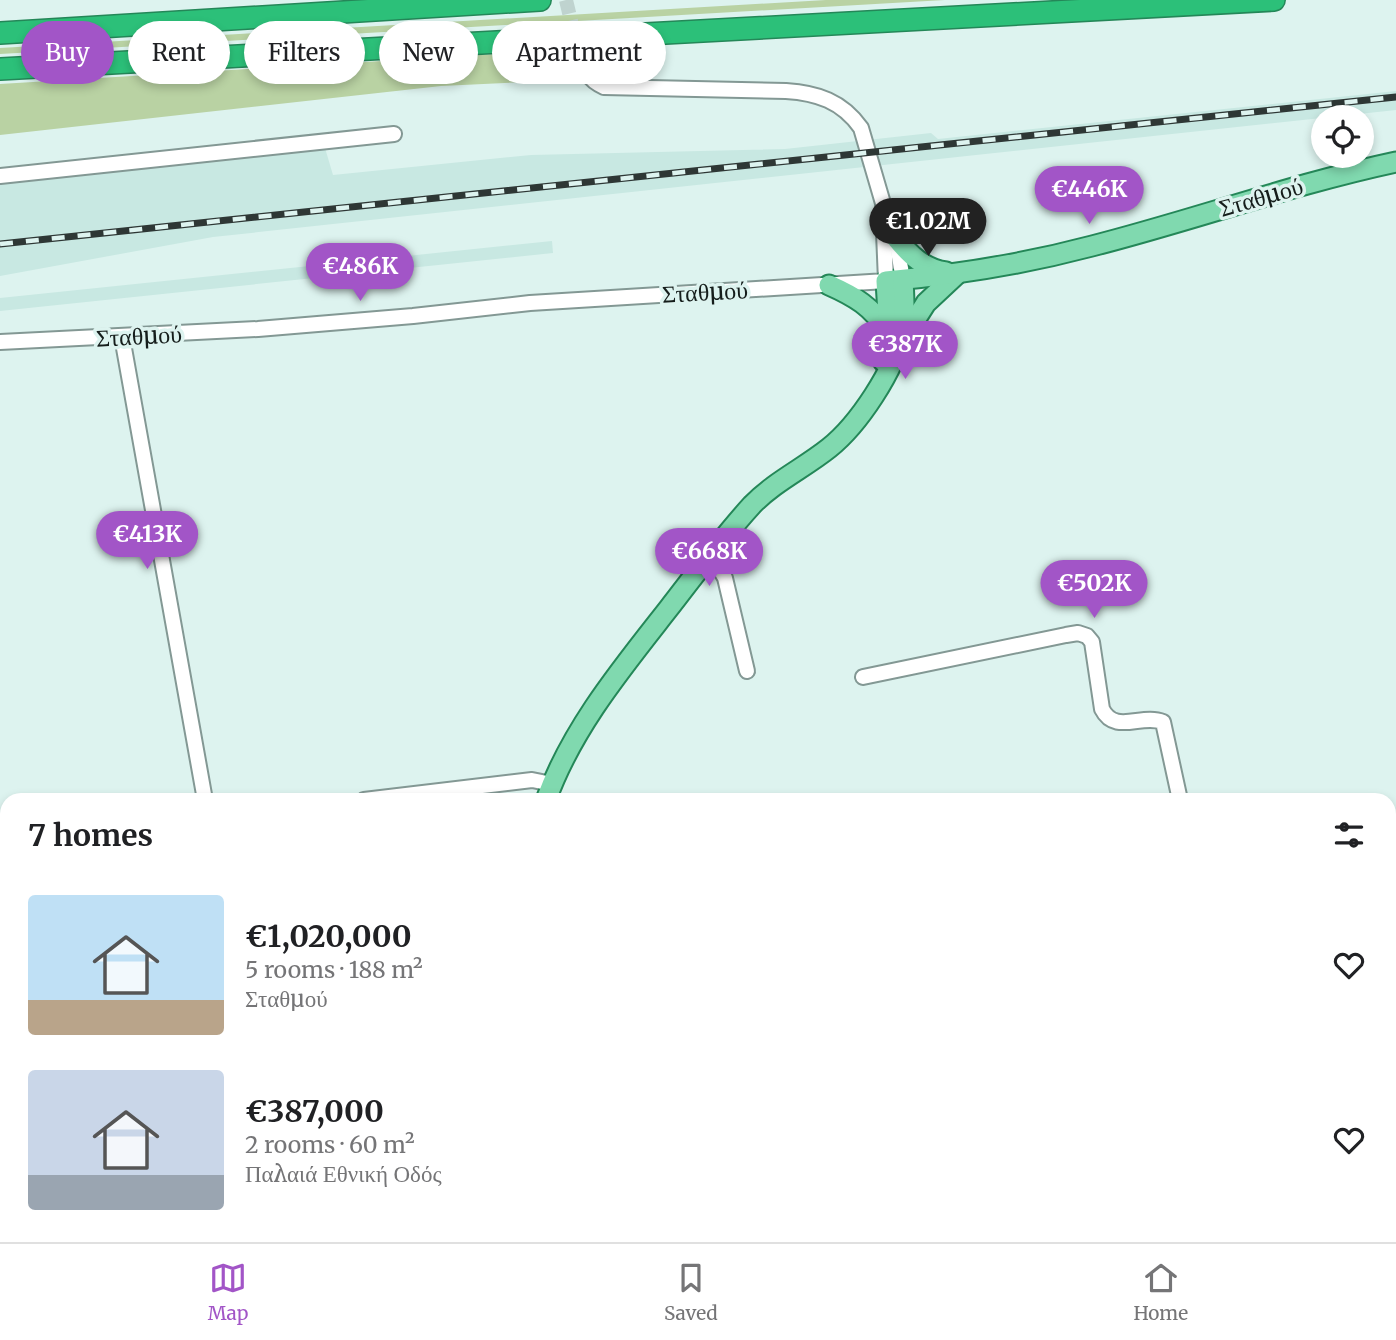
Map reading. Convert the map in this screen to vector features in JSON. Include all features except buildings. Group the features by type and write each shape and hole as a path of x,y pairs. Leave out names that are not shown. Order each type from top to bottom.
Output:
{"highway":[{"path":"0,33 540,0"},
{"path":"0,69 1274,0"}],"main road":[{"name":"Σταθμού","path":"895,281 957,274 1094,246 1300,185 1396,162"},
{"path":"896,238 925,266 957,274"},
{"path":"897,350 926,303 957,274"},
{"path":"874,392 882,366 895,281"},
{"path":"549,792 566,751 625,664 710,552 755,502 780,481 831,447 855,421 890,367 897,350 904,321 895,281"},
{"path":"829,285 849,293 873,310 887,331"}],"street":[{"path":"599,84 604,87 786,91 812,94 834,102 853,117 861,128 883,208 895,281"},
{"path":"0,176 394,134"},
{"path":"883,208 896,238 895,281"},
{"name":"Σταθμού","path":"0,342 122,337 367,320 530,303 895,281"},
{"path":"122,337 204,793"},
{"path":"710,552 726,578 747,671"},
{"path":"863,677 1066,635 1078,633 1087,636 1092,642 1102,709 1106,718 1115,722 1155,719 1163,722 1179,793"},
{"path":"423,793 533,780 549,792"}],"shaded area":[{"path":"1396,91 1396,110 1374,112 1374,105 1311,105 1311,119 213,237 0,276 0,182 325,148 333,175 531,155 785,149 931,133 938,139"},
{"path":"552,241 553,253 0,311 0,298"}],"green space":[{"path":"826,0 945,0 578,21 492,21 492,26 478,27 478,21 465,21"},
{"path":"379,26 379,32 365,33 365,27"},
{"path":"244,34 244,40 230,41 230,35"},
{"path":"114,41 128,41 128,47 114,47"},
{"path":"21,47 21,53 0,54 0,48"},
{"path":"492,54 492,84 441,86 0,135 0,84 114,84 114,77 128,76 128,84 230,84 230,70 244,69 244,84 365,84 365,62 379,61 379,84 478,84 478,55"}],"tunnel":[{"path":"566,0 571,21"}],"railway":[{"path":"0,244 1396,97"}]}
